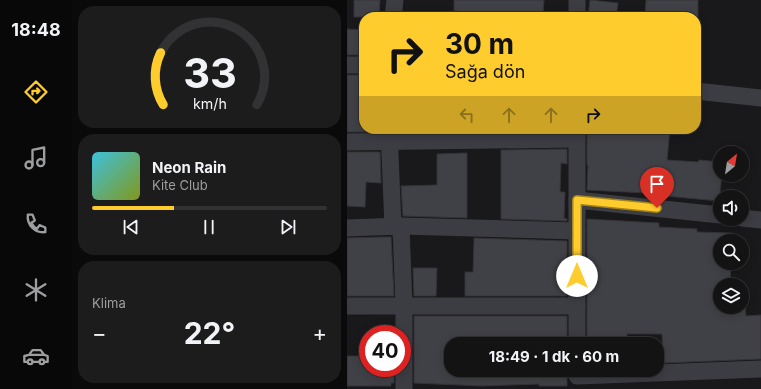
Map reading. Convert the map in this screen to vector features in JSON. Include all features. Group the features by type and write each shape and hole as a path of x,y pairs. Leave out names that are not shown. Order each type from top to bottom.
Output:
{"street":[{"path":"394,12 395,0"},
{"path":"577,0 577,12"},
{"path":"347,65 359,65"},
{"path":"701,92 761,98"},
{"path":"347,142 389,136 577,134 577,337"},
{"path":"389,136 404,306 404,389"},
{"path":"577,200 713,214"},
{"path":"749,219 761,220"},
{"path":"347,228 397,226 577,231"},
{"path":"347,306 577,306"},
{"path":"577,378 761,369"}],"building":[{"path":"354,0 380,0 379,12 359,12 359,17 354,17"},
{"path":"454,0 544,0 543,12 454,11"},
{"path":"590,0 618,3 617,12 589,12"},
{"path":"646,0 698,0 698,12 645,12"},
{"path":"347,29 359,30 359,55 347,55"},
{"path":"347,75 359,75 359,132 347,132"},
{"path":"587,134 670,134 667,160 713,161 713,182 721,182 720,190 713,190 713,200 666,196 666,194 587,190"},
{"path":"567,149 567,164 561,163 560,192 565,192 564,218 567,219 567,221 501,219 501,150"},
{"path":"347,152 380,152 381,183 366,182 365,207 347,206"},
{"path":"467,153 467,218 403,216 401,186 437,185 437,154"},
{"path":"587,219 659,223 659,227 697,229 697,232 732,233 713,234 713,270 731,270 730,278 713,278 713,314 746,314 746,316 761,315 761,359 664,363 664,337 662,337 662,334 627,334 627,337 587,337"},
{"path":"391,237 394,296 347,296 347,238"},
{"path":"474,238 567,241 567,296 465,296 465,272 473,272"},
{"path":"413,268 437,268 436,296 414,296"},
{"path":"414,316 567,316 567,337 444,337 444,377 567,377 567,386 539,386 539,384 482,386 414,383"},
{"path":"347,356 359,356 359,377 394,377 394,383 391,383 391,386 347,386"}],"route":[{"path":"577,276 577,200 657,208"}]}
